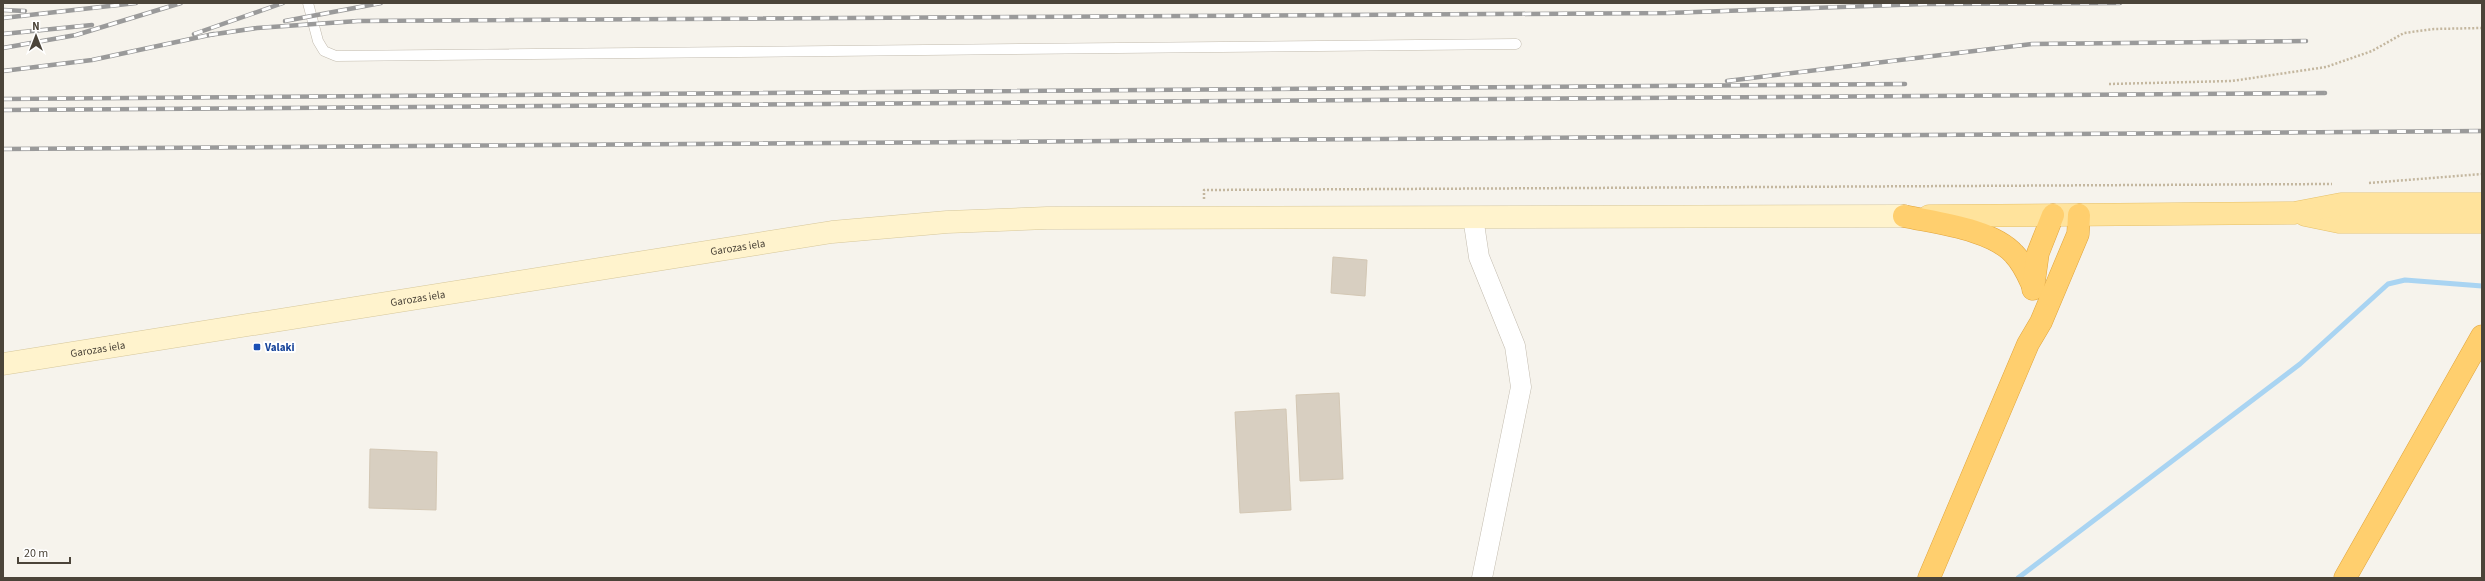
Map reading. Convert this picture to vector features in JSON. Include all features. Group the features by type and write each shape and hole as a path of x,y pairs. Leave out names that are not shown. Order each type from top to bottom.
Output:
{"highway":[{"path":"2028,344 2033,286 2038,253 2053,215"},
{"path":"1929,578 2028,344 2041,322 2078,234 2079,215"},
{"path":"1904,216 1968,230 1996,240 2014,254 2033,286"},
{"path":"2345,578 2482,336"}],"main road":[{"path":"1904,216 2294,213 2341,204 2482,204"},
{"path":"2294,213 2339,222 2482,222"},
{"name":"Garozas iela","path":"3,364 832,232 947,222 1047,218 1904,216"}],"street":[{"path":"1473,217 1480,257 1515,346 1521,387 1482,578"}],"lane":[{"path":"308,3 318,41 324,51 336,56 1516,44"}],"path":[{"path":"2109,84 2232,81 2326,67 2372,51 2404,33 2434,29 2482,28"},
{"path":"2362,183 2482,174"},
{"path":"1204,190 2339,184"}],"building":[{"path":"1333,257 1367,260 1365,296 1331,293"},
{"path":"1339,393 1343,479 1300,481 1296,395"},
{"path":"1286,409 1291,510 1240,513 1235,412"},
{"path":"370,449 437,452 436,510 369,508"}],"waterway":[{"path":"2018,578 2300,364 2388,284 2405,280 2482,286"}],"railway":[{"path":"3,18 136,3"},
{"path":"3,48 76,35 181,3"},
{"path":"194,34 283,3"},
{"path":"285,21 381,3"},
{"path":"209,35 257,28 358,21 1668,13 1924,4 2120,3"},
{"path":"3,10 25,11"},
{"path":"3,34 92,25"},
{"path":"3,71 92,60 214,34"},
{"path":"1727,81 2032,44 2306,41"},
{"path":"3,99 1905,84"},
{"path":"3,110 2325,93"},
{"path":"3,149 2482,131"}],"place":[{"name":"Valaki","path":"257,347"}]}
